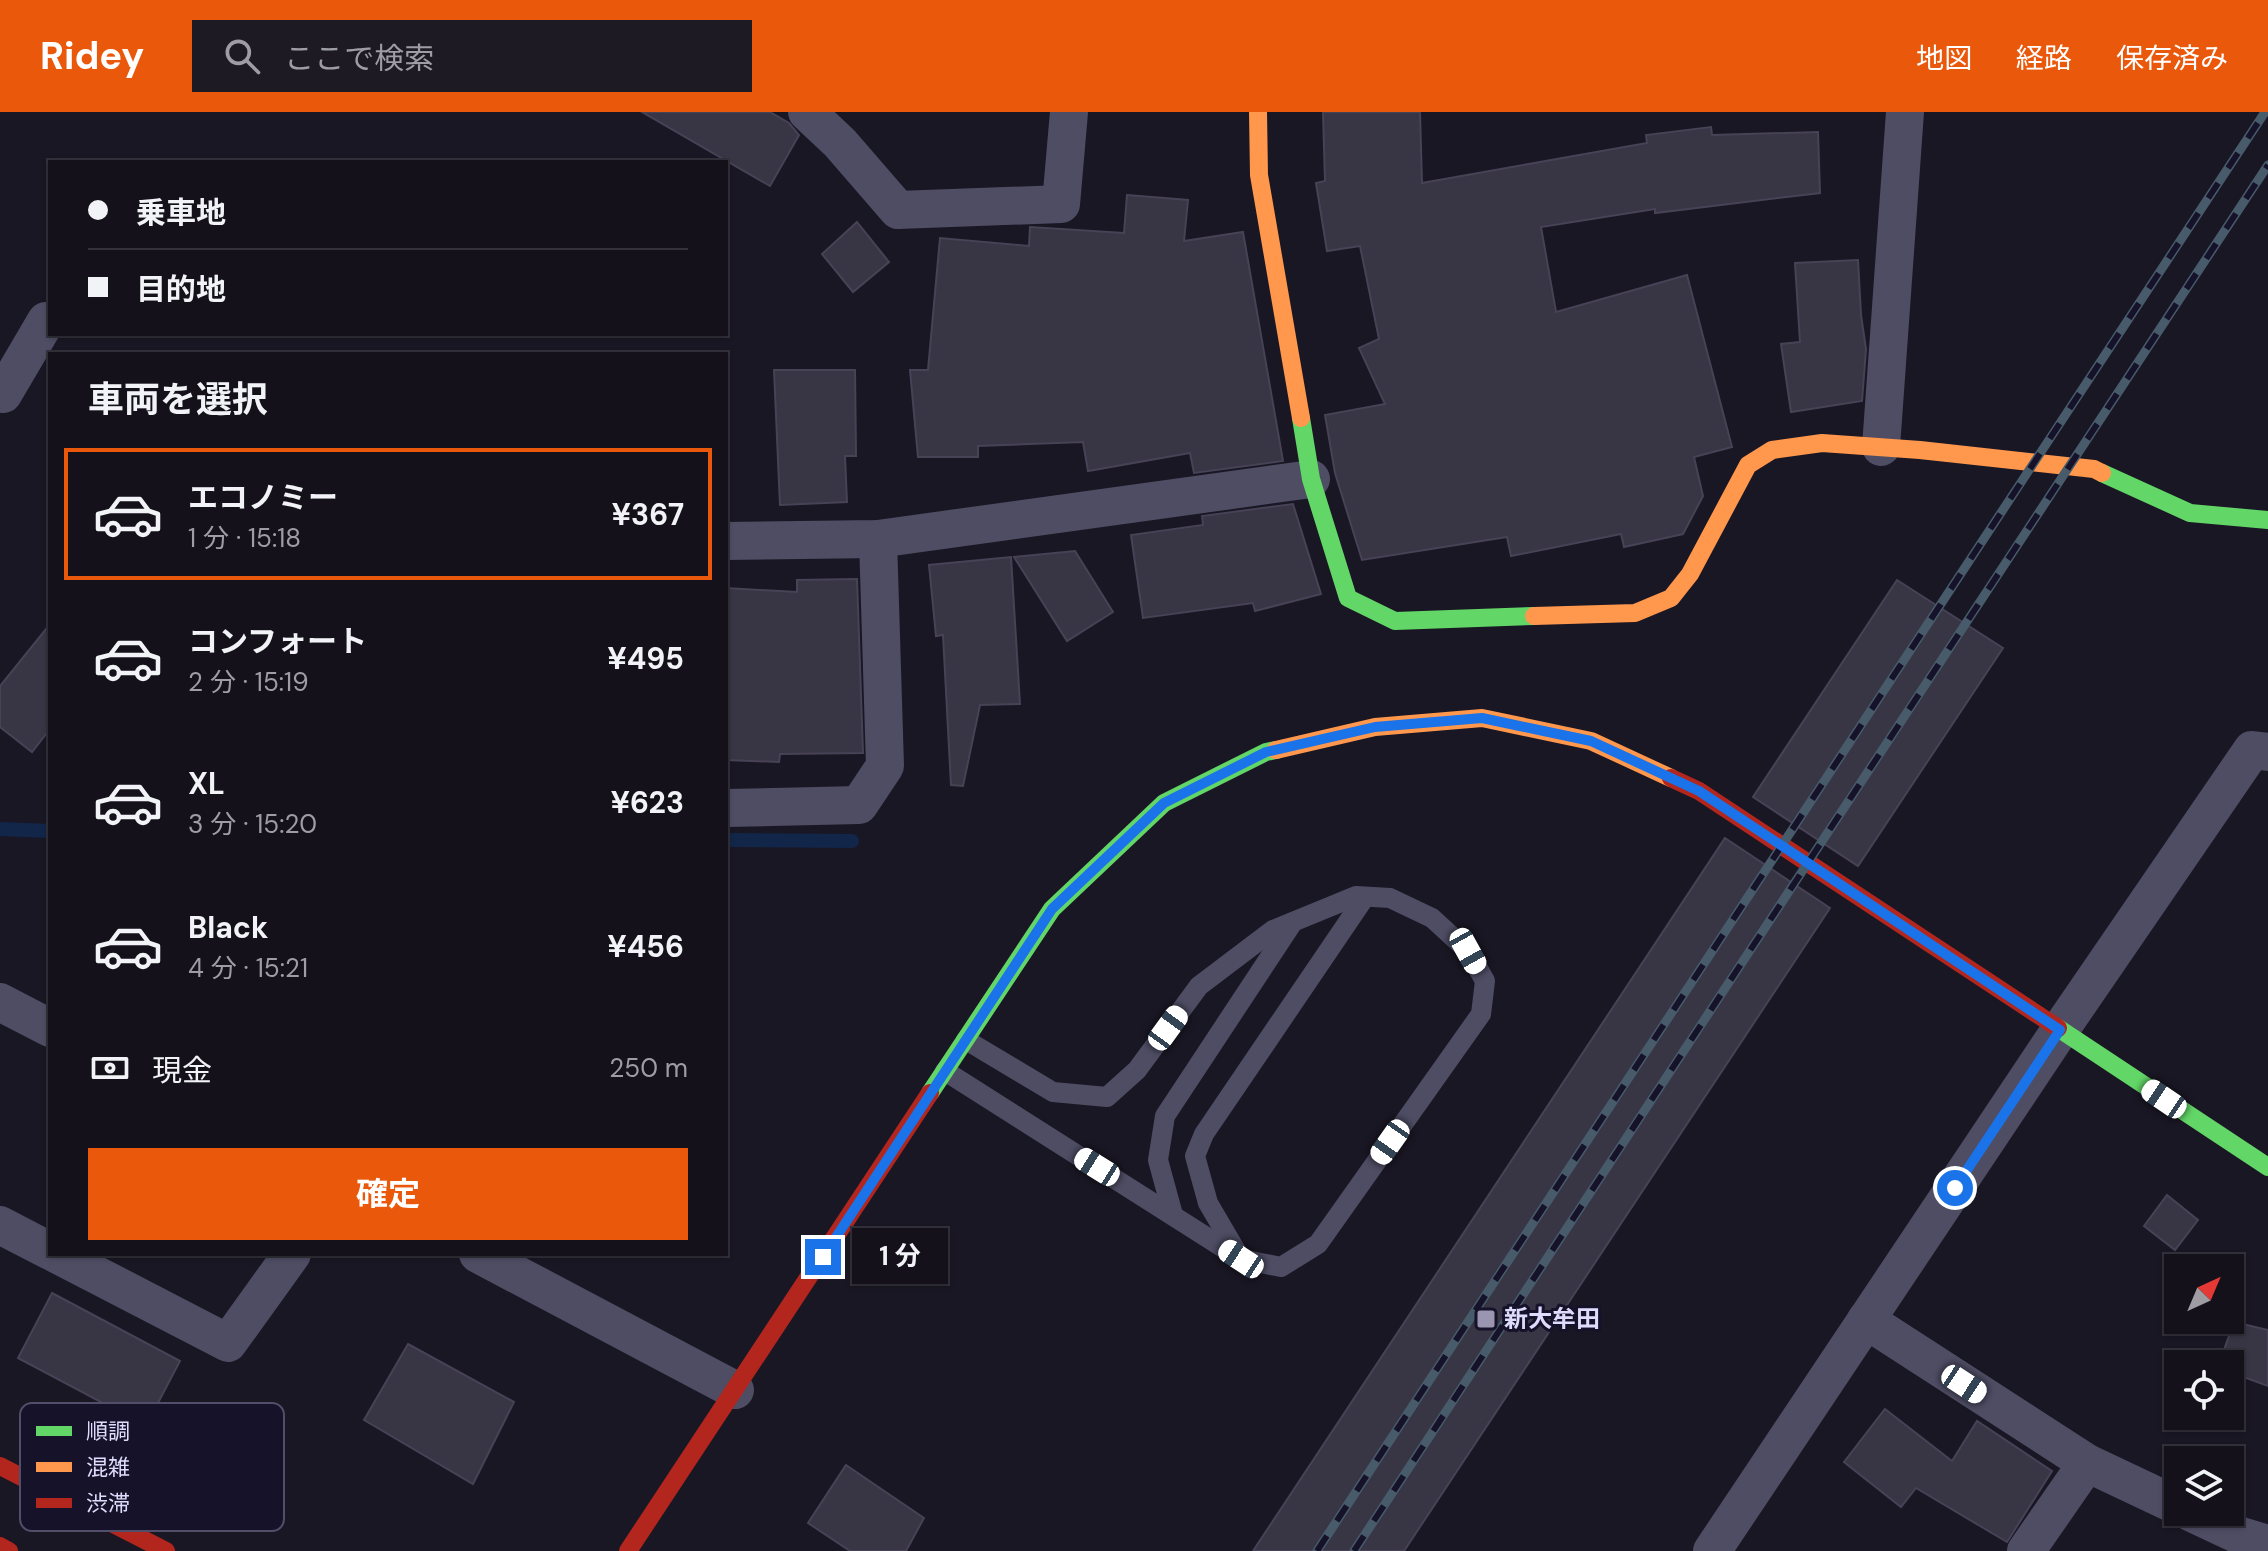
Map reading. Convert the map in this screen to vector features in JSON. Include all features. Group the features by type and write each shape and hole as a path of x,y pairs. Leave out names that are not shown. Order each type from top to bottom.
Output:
{"street":[{"path":"807,112 840,143 898,210 1061,204 1069,112"},
{"path":"1258,112 1259,175 1311,479 1348,598 1395,621 1635,613 1671,598 1690,574 1748,465 1772,450 1822,443 2094,469 2190,513 2268,520"},
{"path":"1881,447 1905,112"},
{"path":"0,393 3,394 46,321"},
{"path":"728,541 878,539 1311,479"},
{"path":"728,808 859,805 885,766 878,539"},
{"path":"628,1551 1052,909 1164,803 1266,752 1375,727 1482,718 1591,741 1699,791 2268,1167"},
{"path":"1712,1551 2060,1030 2252,750 2268,752"},
{"path":"0,1002 48,1027"},
{"path":"0,1225 48,1250"},
{"path":"60,1256 228,1343 291,1256"},
{"path":"482,1256 735,1390"},
{"path":"1866,1320 2087,1463 2164,1499"},
{"path":"2026,1551 2087,1463"},
{"path":"0,1466 20,1476"},
{"path":"2220,1526 2268,1544"},
{"path":"127,1531 166,1551"},
{"path":"0,1546 9,1551"}],"lane":[{"path":"945,1071 1241,1259 1281,1267 1318,1244 1481,1014 1485,981 1468,951 1432,918 1390,898 1356,896 1273,930 1199,986 1137,1070 1107,1097 1053,1092 966,1040"},
{"path":"1241,1259 1208,1203 1195,1156 1204,1134 1365,897"},
{"path":"1173,1215 1158,1160 1165,1116 1293,922"}],"building":[{"path":"642,112 770,112 789,123 799,135 770,186"},
{"path":"1323,112 1420,112 1422,183 1647,143 1646,135 1711,127 1712,135 1818,132 1820,193 1655,213 1655,209 1541,227 1556,312 1687,275 1732,447 1694,457 1703,496 1683,534 1624,547 1621,534 1511,556 1507,537 1362,560 1335,473 1325,415 1385,404 1359,348 1379,339 1360,246 1327,251 1316,183 1325,181"},
{"path":"1127,195 1188,200 1184,241 1243,232 1283,461 1194,473 1190,453 1088,471 1083,442 978,446 978,457 918,457 910,370 928,370 940,238 1029,246 1030,227 1124,233"},
{"path":"857,222 889,262 853,292 822,254"},
{"path":"1858,260 1866,349 1862,401 1791,412 1781,344 1800,342 1795,263"},
{"path":"774,370 855,370 856,456 845,456 847,502 780,505"},
{"path":"1293,504 1321,594 1255,611 1253,603 1143,618 1131,535 1203,525 1202,516"},
{"path":"1075,551 1113,612 1067,641 1014,557"},
{"path":"1011,557 1020,704 980,705 963,786 951,785 943,635 936,636 929,565"},
{"path":"857,579 863,753 780,754 779,762 728,760 728,588 797,592 797,580"},
{"path":"1897,580 2003,648 1858,866 1753,797"},
{"path":"48,626 48,732 32,752 0,727 0,686"},
{"path":"1725,838 1830,908 1404,1551 1253,1551"},
{"path":"2167,1195 2198,1220 2175,1250 2144,1226"},
{"path":"52,1293 180,1361 158,1403 103,1403 18,1358"},
{"path":"2244,1324 2268,1330 2268,1386 2244,1377 2244,1350 2224,1350 2230,1334 2244,1334"},
{"path":"408,1344 514,1402 473,1484 364,1420"},
{"path":"1885,1409 1952,1461 1977,1421 2052,1471 2007,1542 1916,1488 1901,1507 1844,1462"},
{"path":"846,1465 924,1518 906,1551 850,1551 808,1523"}],"waterway":[{"path":"0,829 48,831"},
{"path":"728,840 852,841"}],"railway":[{"path":"1317,1551 2265,112"},
{"path":"1354,1551 2268,165"}],"traffic: fast":[{"path":"1301,418 1311,479 1348,598 1395,621 1534,616"},
{"path":"2102,473 2190,513 2268,520"},
{"path":"930,1093 1052,909 1164,803 1266,752 1276,750"},
{"path":"2058,1028 2268,1167"}],"traffic: slow":[{"path":"1258,112 1259,175 1301,418"},
{"path":"1534,616 1635,613 1671,598 1690,574 1748,465 1772,450 1822,443 1920,450 2094,469 2102,473"},
{"path":"1276,750 1375,727 1482,718 1591,741 1671,778"}],"traffic: jam":[{"path":"1671,778 1699,791 2058,1028"},
{"path":"628,1551 930,1093"},
{"path":"0,1466 20,1476"},
{"path":"127,1531 166,1551"},
{"path":"0,1546 9,1551"}],"place":[{"name":"新大牟田","path":"1486,1319"}],"route":[{"path":"823,1257 1052,909 1164,803 1266,752 1375,727 1482,718 1591,741 1699,791 2060,1030 1955,1188"}]}
